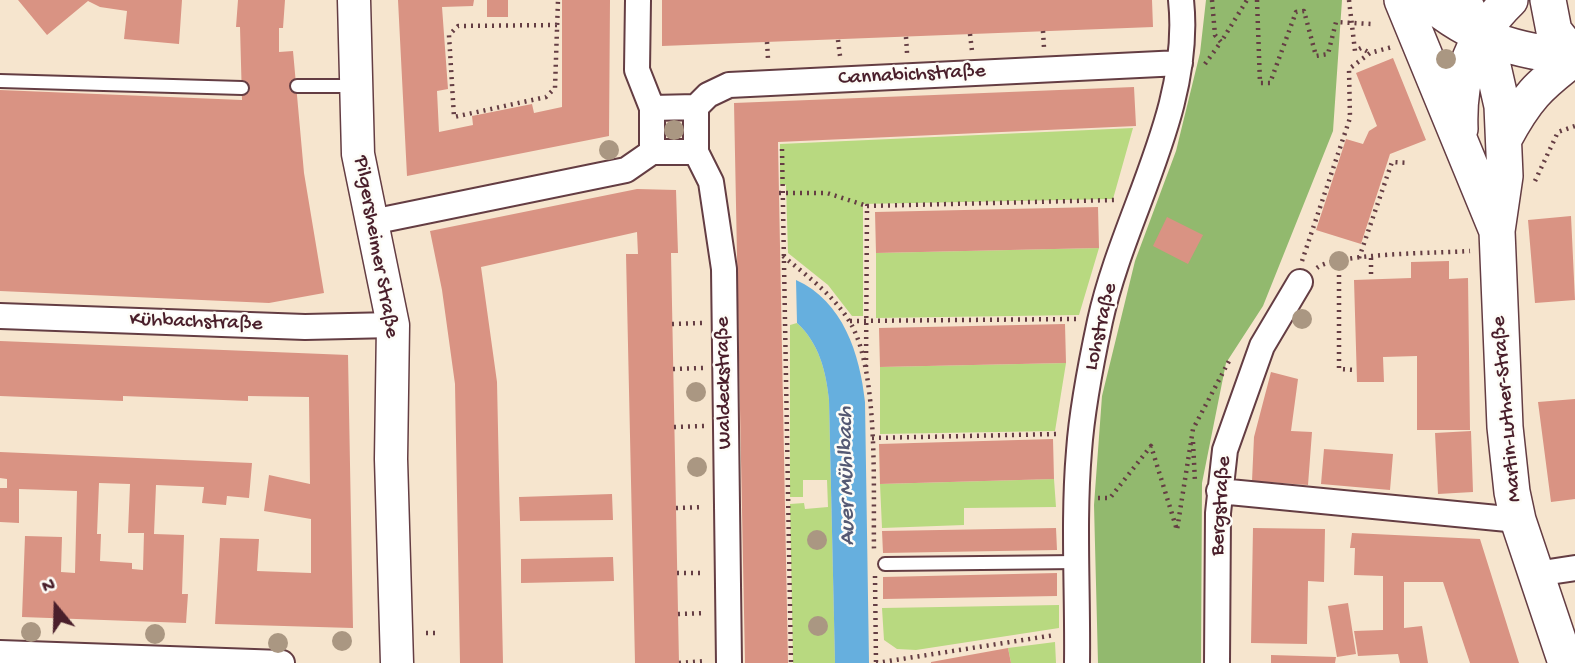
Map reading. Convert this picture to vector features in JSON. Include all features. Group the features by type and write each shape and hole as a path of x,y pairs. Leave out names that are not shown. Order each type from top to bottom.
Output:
{"main road":[{"name":"Martin-Luther-Straße","path":"1402,0 1403,43 1460,139 1497,231"},
{"path":"1427,0 1453,22 1482,37 1524,51 1575,57"},
{"path":"1463,0 1482,37"},
{"path":"1482,37 1510,0"},
{"path":"1548,0 1554,31 1575,57"},
{"name":"Martin-Luther-Straße","path":"1460,139 1459,99 1462,75 1482,37"},
{"name":"Martin-Luther-Straße","path":"1482,37 1499,87 1504,139 1505,176 1497,231 1506,427 1518,520 1566,663"},
{"path":"1504,139 1521,107 1536,87 1575,57"}],"street":[{"name":"Pilgersheimer Straße","path":"354,0 354,86 358,154 393,326 391,459 397,663"},
{"path":"638,0 637,70 652,108 652,152"},
{"name":"Lohstraße","path":"1076,663 1080,433 1101,318 1137,200 1178,85 1183,27 1181,0"},
{"name":"Cannabichstraße","path":"696,107 708,95 729,85 1180,63"},
{"path":"652,108 696,107"},
{"name":"Waldeckstraße","path":"696,107 696,152 711,182 724,269 720,662"},
{"path":"372,222 625,170 652,152 696,152"},
{"name":"Bergstraße","path":"1217,663 1207,492 1262,346 1300,282"},
{"name":"Kühbachstraße","path":"0,316 318,327 393,326"},
{"path":"1207,492 1518,520"},
{"path":"1536,574 1575,568"},
{"path":"0,653 282,663"}],"lane":[{"path":"0,80 242,88"},
{"path":"297,86 354,86"},
{"path":"885,564 1078,562"}],"path":[{"path":"557,25 458,26 449,35 454,117 546,97 555,88 558,0"},
{"path":"1212,0 1214,35 1220,42 1247,0"},
{"path":"1257,0 1260,83 1270,83 1296,12 1304,11 1316,56 1328,54 1336,22 1371,24"},
{"path":"1349,0 1355,51 1361,48 1370,53"},
{"path":"1043,31 1045,51"},
{"path":"970,34 972,55"},
{"path":"906,37 908,58"},
{"path":"838,40 841,61"},
{"path":"767,42 769,65"},
{"path":"1300,282 1303,250 1350,118 1349,69 1370,53 1403,43"},
{"path":"1535,183 1558,132 1575,126"},
{"path":"782,149 780,193 791,663"},
{"path":"1359,258 1392,162 1409,163"},
{"path":"780,193 827,193 867,206 1137,200"},
{"path":"866,374 867,206"},
{"path":"1300,282 1323,263 1359,258 1460,252"},
{"path":"783,256 823,290 849,321 859,340 866,374 872,438 876,663 1077,632"},
{"path":"1371,258 1371,279"},
{"path":"1339,261 1339,369 1356,370"},
{"path":"849,321 868,323 1101,318"},
{"path":"672,324 705,323"},
{"path":"1092,497 1110,498 1151,446 1177,530 1193,429 1224,366"},
{"path":"673,369 706,368"},
{"path":"674,427 706,426"},
{"path":"1193,429 1207,492"},
{"path":"872,438 1080,433"},
{"path":"676,508 708,507"},
{"path":"677,573 709,572"},
{"path":"678,614 710,613"},
{"path":"426,633 440,633"},
{"path":"678,663 720,662"}],"green space":[{"path":"1206,0 1342,0 1333,131 1263,306 1226,363 1202,483 1201,663 1098,663 1094,505 1102,396 1135,261 1176,151 1200,53"},
{"path":"1133,128 1113,199 863,204 863,316 852,316 828,285 788,253 786,185 780,184 780,144"},
{"path":"1099,248 1079,315 876,318 876,253"},
{"path":"797,323 811,339 820,358 829,400 835,663 793,663 790,504 804,503 805,509 828,507 827,480 803,480 803,497 790,497 790,325"},
{"path":"1066,363 1055,431 880,434 880,367"},
{"path":"1054,479 1056,507 964,508 964,525 882,528 880,484"},
{"path":"1059,605 1059,628 916,650 897,649 884,640 882,608"},
{"path":"1055,642 1056,663 1011,663 1008,648"}],"water":[{"name":"Auer Mühlbach","path":"796,280 812,289 837,315 853,348 863,384 869,663 835,663 829,400 820,358 811,339 797,323"}],"building":[{"path":"18,0 182,0 179,44 124,39 127,11 100,7 88,1 47,35"},
{"path":"238,0 285,0 283,28 279,28 279,52 293,51 304,173 324,293 269,303 0,291 0,90 242,100 240,27 236,27"},
{"path":"398,0 474,0 473,6 442,7 448,89 437,91 439,132 473,125 472,116 532,104 534,113 562,107 562,0 610,0 609,136 407,176"},
{"path":"487,0 508,0 508,17 487,17"},
{"path":"662,0 1152,0 1153,27 662,46"},
{"path":"1393,58 1426,140 1390,154 1361,244 1316,230 1346,139 1363,144 1369,131 1377,126 1356,73"},
{"path":"1134,87 1136,126 778,142 788,663 745,663 734,103"},
{"path":"637,189 676,190 678,253 671,253 679,663 635,663 626,254 638,254 637,232 481,267 497,382 503,663 460,663 455,384 442,290 430,231"},
{"path":"1098,207 1099,248 876,253 875,212"},
{"path":"1571,216 1575,300 1535,303 1528,220"},
{"path":"1167,217 1203,235 1188,264 1153,246"},
{"path":"1449,261 1449,279 1468,278 1470,430 1417,430 1417,356 1383,357 1384,382 1357,382 1354,280 1411,278 1411,262"},
{"path":"1065,324 1066,363 880,367 879,328"},
{"path":"0,341 348,355 353,628 215,624 220,538 259,539 257,571 311,573 311,519 264,511 269,475 310,484 309,397 248,396 248,401 123,396 123,401 0,396"},
{"path":"1271,372 1298,379 1291,431 1312,432 1308,485 1252,481 1254,437"},
{"path":"1575,399 1575,499 1551,502 1538,402"},
{"path":"1471,431 1473,492 1438,494 1435,433"},
{"path":"1053,439 1054,479 880,484 879,444"},
{"path":"1324,449 1393,454 1390,490 1321,484"},
{"path":"0,452 252,463 249,498 227,496 226,505 202,503 204,487 156,485 154,534 184,535 182,594 188,594 186,623 22,617 25,536 62,537 61,572 75,573 77,491 19,489 19,523 0,522 0,488 7,488 7,479 0,478","holes":["99,483 130,484 128,533 144,533 143,570 132,569 132,563 100,561 101,534 97,534"]},
{"path":"612,494 613,520 520,521 519,497"},
{"path":"1056,528 1057,550 883,553 882,531"},
{"path":"1253,528 1325,529 1324,582 1308,581 1307,644 1251,643"},
{"path":"1352,533 1480,539 1519,663 1470,663 1443,582 1404,582 1404,628 1422,626 1428,663 1400,663 1398,654 1358,656 1354,631 1383,630 1383,576 1354,575 1355,548 1350,548"},
{"path":"613,557 614,581 521,583 521,559"},
{"path":"1057,573 1057,596 883,599 883,577"},
{"path":"1348,603 1356,654 1337,657 1328,606"},
{"path":"1008,648 1011,663 931,663 931,662"},
{"path":"1271,655 1336,657 1335,663 1271,663"}]}
